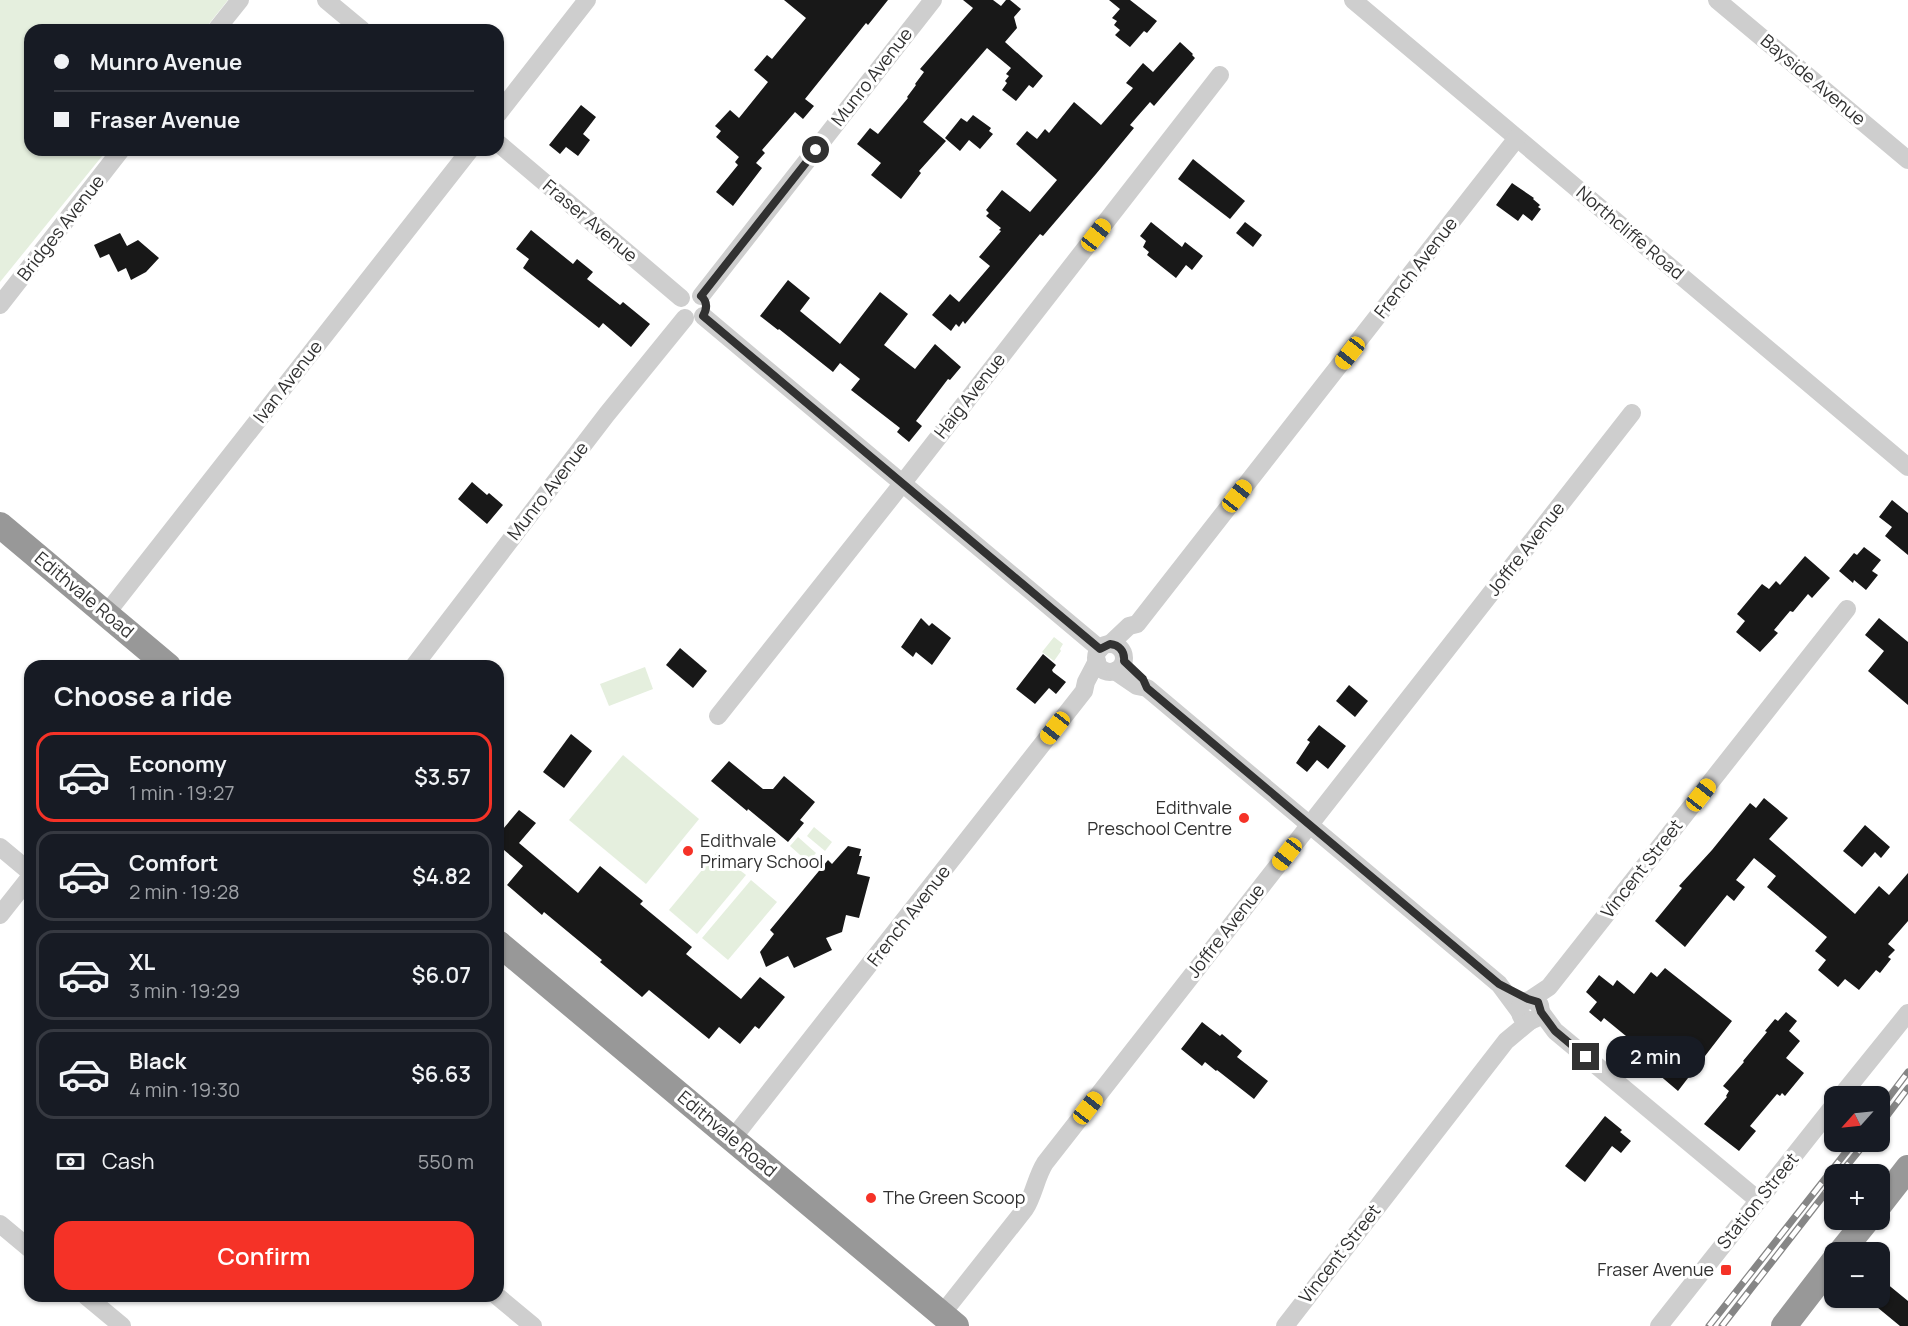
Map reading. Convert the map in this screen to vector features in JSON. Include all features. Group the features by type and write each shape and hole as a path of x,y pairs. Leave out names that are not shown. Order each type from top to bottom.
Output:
{"highway":[{"name":"Edithvale Road","path":"0,525 161,660"},
{"name":"Edithvale Road","path":"504,948 949,1320"},
{"path":"1890,1191 1908,1168"},
{"path":"1849,1242 1859,1230"},
{"path":"1784,1326 1824,1274"}],"street":[{"path":"221,24 240,0"},
{"path":"326,0 355,24"},
{"path":"504,106 587,0"},
{"name":"Munro Avenue","path":"701,296 933,0"},
{"name":"Northcliffe Road","path":"1353,0 1908,467"},
{"name":"Bayside Avenue","path":"1717,0 1908,160"},
{"name":"Haig Avenue","path":"718,716 902,484 1220,75"},
{"name":"French Avenue","path":"733,1138 1084,692 1092,690 1111,658 1135,634 1137,624 1517,138"},
{"name":"Fraser Avenue","path":"504,148 681,298"},
{"name":"Bridges Avenue","path":"0,305 116,156"},
{"name":"Ivan Avenue","path":"106,614 465,156"},
{"path":"694,317 706,307 704,298 688,293 681,298 679,309 694,317 902,484 1111,658 1137,686 1147,688 1758,1200"},
{"name":"Munro Avenue","path":"419,660 608,414 694,317"},
{"name":"Joffre Avenue","path":"949,1320 1025,1209 1045,1163 1632,413"},
{"name":"Vincent Street","path":"1285,1326 1846,609"},
{"path":"0,847 24,867"},
{"path":"0,915 24,899"},
{"path":"1849,1086 1908,1013"},
{"name":"Station Street","path":"1659,1326 1824,1118"},
{"path":"0,1224 24,1244"},
{"path":"93,1302 122,1326"},
{"path":"504,1302 533,1326"}],"green space":[{"path":"0,0 228,0 209,24 24,24 24,156 102,156 0,282"},
{"path":"1054,637 1063,644 1054,661 1042,652"},
{"path":"645,667 653,689 609,706 600,684"},
{"path":"623,755 699,819 646,884 569,820"},
{"path":"814,827 832,842 825,851 807,836"},
{"path":"798,837 816,853 808,862 790,846"},
{"path":"717,852 746,875 697,934 669,910"},
{"path":"751,880 777,902 728,960 702,938"}],"building":[{"path":"784,0 888,0 868,25 866,23 805,99 814,106 803,119 795,112 762,150 765,153 756,163 762,168 733,206 716,192 738,165 735,162 739,157 716,137 721,131 715,126 730,110 739,118 768,82 754,70 767,55 772,59 806,18"},
{"path":"963,0 993,0 1001,6 1006,0 1010,0 1021,9 1014,17 1017,28 1005,42 1043,76 1033,88 1029,85 1016,101 1002,90 1009,76 1006,74 1011,68 987,48 923,122 946,141 919,171 921,173 901,199 871,175 881,163 857,144 870,128 878,134 908,98 924,72 920,69 973,8"},
{"path":"1109,0 1130,0 1157,21 1147,33 1144,31 1130,47 1115,35 1120,30 1114,25 1117,21 1112,18 1120,9"},
{"path":"1180,42 1195,58 1154,106 1150,102 1130,125 1134,128 1096,174 1043,236 1040,234 965,324 963,321 959,327 956,324 951,331 932,315 950,294 959,302 990,266 979,257 1001,231 999,230 1001,228 986,216 989,213 986,210 1002,190 1030,212 1057,180 1016,144 1027,131 1037,139 1045,129 1049,133 1074,102 1101,125 1133,88 1126,83 1143,63 1153,72"},
{"path":"581,105 596,117 583,134 590,140 578,156 566,147 560,154 549,145"},
{"path":"973,115 991,128 989,131 993,134 980,149 969,140 960,151 945,138 961,118 967,122"},
{"path":"1193,159 1245,201 1230,219 1178,179"},
{"path":"1512,183 1540,205 1538,207 1541,209 1532,221 1523,214 1518,221 1496,205"},
{"path":"1151,222 1182,247 1185,242 1203,256 1192,270 1186,265 1176,278 1147,255 1149,252 1143,247 1146,241 1140,236"},
{"path":"1245,222 1262,235 1253,247 1236,233"},
{"path":"531,230 573,264 577,259 593,272 587,279 620,305 623,302 650,324 631,347 603,323 599,328 523,268 529,259 516,249"},
{"path":"120,233 127,246 138,240 159,258 146,272 131,280 126,268 118,272 109,254 100,258 94,245"},
{"path":"788,280 810,298 800,311 840,344 880,292 908,314 884,345 915,369 935,344 961,367 950,380 948,379 916,421 922,426 909,442 897,432 900,428 851,390 860,379 840,363 833,372 760,316"},
{"path":"472,482 503,505 487,524 458,499"},
{"path":"1892,500 1908,513 1908,555 1885,536 1892,527 1879,517"},
{"path":"1864,547 1881,560 1872,571 1878,575 1866,590 1839,571 1854,553 1857,555"},
{"path":"1805,556 1830,578 1812,598 1808,594 1793,612 1790,611 1774,630 1778,633 1760,652 1736,632 1745,621 1737,614 1762,584 1769,589 1776,581 1780,585"},
{"path":"921,618 929,626 932,623 951,638 932,665 916,652 913,657 901,647"},
{"path":"1879,618 1908,642 1908,705 1868,671 1884,651 1865,635"},
{"path":"680,648 707,671 693,688 666,665"},
{"path":"1043,654 1056,665 1053,672 1066,682 1056,694 1049,688 1035,704 1016,689"},
{"path":"1349,685 1368,701 1355,717 1336,701"},
{"path":"1319,725 1346,746 1328,769 1317,760 1307,772 1296,763 1310,742 1307,740"},
{"path":"571,734 592,751 564,788 543,772"},
{"path":"729,761 763,789 773,789 784,776 815,802 800,820 804,823 788,842 711,781"},
{"path":"1764,798 1788,818 1769,839 1855,914 1879,886 1889,895 1908,873 1908,921 1888,944 1895,950 1888,957 1891,959 1880,973 1876,970 1859,990 1845,979 1838,987 1818,970 1826,960 1815,951 1827,937 1767,887 1776,876 1754,858 1736,880 1745,887 1734,901 1727,895 1685,947 1655,921 1682,888 1679,886 1750,803 1756,808"},
{"path":"519,810 536,823 519,843 578,893 600,866 643,901 640,904 692,947 686,954 741,999 760,977 785,997 759,1029 755,1026 740,1044 719,1027 709,1039 649,990 642,997 600,962 602,960 544,912 542,915 507,885 523,866 504,850 504,828"},
{"path":"1865,825 1890,847 1881,858 1875,852 1862,867 1843,851"},
{"path":"848,846 861,849 859,856 862,856 857,874 870,877 859,918 846,915 842,932 826,938 832,950 794,968 788,956 766,967 760,952 774,934 770,930 828,860 832,864"},
{"path":"1665,968 1732,1021 1678,1091 1638,1057 1643,1050 1604,1018 1601,1022 1589,1012 1597,1002 1586,992 1599,975 1613,986 1617,980 1634,994 1651,972 1657,977"},
{"path":"1786,1012 1797,1021 1789,1031 1800,1041 1786,1058 1804,1073 1785,1096 1782,1093 1780,1096 1777,1094 1750,1126 1756,1131 1739,1151 1704,1124 1727,1097 1729,1091 1723,1086 1744,1062 1775,1019 1778,1021"},
{"path":"1202,1022 1220,1036 1222,1034 1242,1051 1237,1057 1268,1081 1254,1099 1217,1070 1205,1062 1202,1066 1181,1049"},
{"path":"1605,1116 1631,1141 1621,1153 1612,1146 1585,1182 1565,1166"},
{"path":"1890,1286 1908,1301 1908,1326 1900,1326 1878,1308 1890,1308"}],"railway":[{"path":"1890,1096 1908,1072"},
{"path":"1890,1112 1908,1088"},
{"path":"1709,1326 1846,1152"},
{"path":"1848,1164 1858,1152"},
{"path":"1722,1326 1824,1195"}],"place":[{"name":"Edithvale Preschool Centre","path":"1244,818"},
{"name":"Edithvale Primary School","path":"688,851"},
{"name":"The Green Scoop","path":"871,1198"},
{"name":"Fraser Avenue","path":"1726,1270"}],"route":[{"path":"816,150 701,296 706,303 703,316 1100,649 1110,644 1120,647 1124,661 1143,679 1147,688 1499,984 1538,1002 1541,1012 1555,1031 1586,1057"}]}
